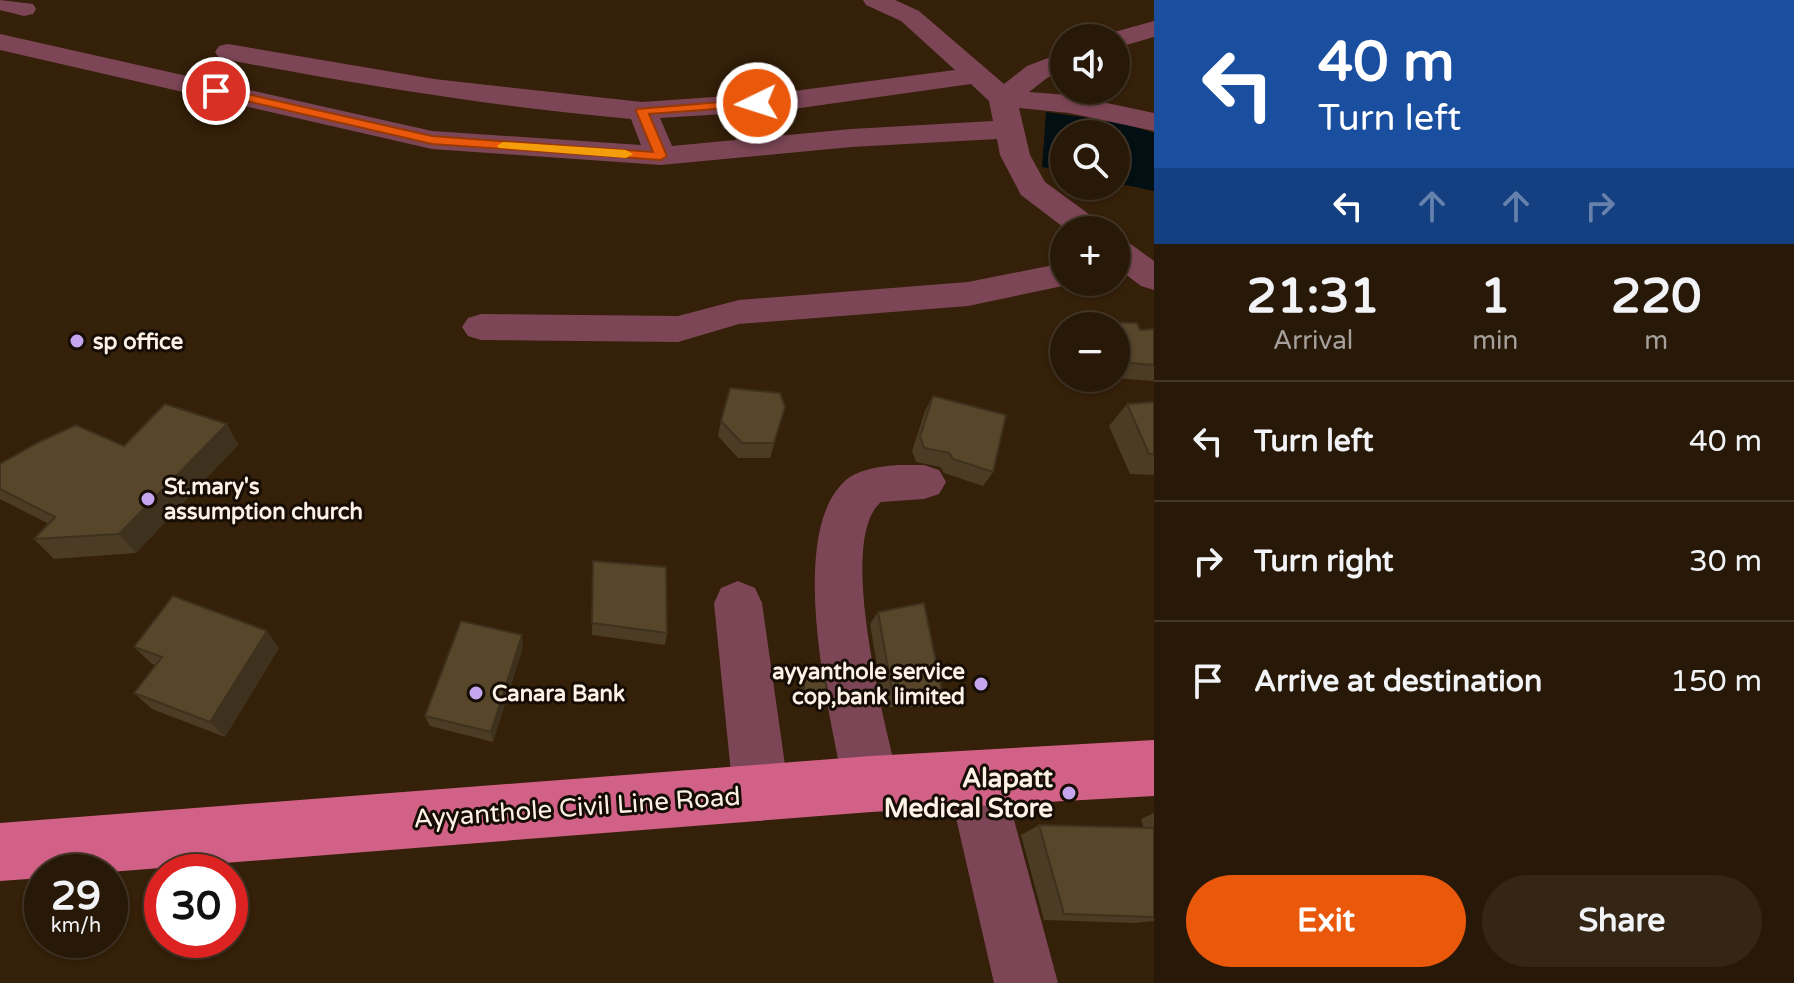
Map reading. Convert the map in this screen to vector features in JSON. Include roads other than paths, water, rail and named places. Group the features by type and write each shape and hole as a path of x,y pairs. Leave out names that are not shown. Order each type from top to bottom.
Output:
{"main road":[{"name":"Ayyanthole Civil Line Road","path":"0,852 871,784 1154,768"}],"street":[{"path":"875,0 910,16 1003,98 1069,104 1154,122"},
{"path":"1130,36 1154,29"},
{"path":"0,42 432,140 661,156 851,138 1011,129"},
{"path":"228,52 364,78 560,105 642,111 786,101 975,75"},
{"path":"1003,98 1037,72 1050,66"},
{"path":"1003,98 1015,155 1032,188 1070,216"},
{"path":"642,111 661,156"},
{"path":"481,327 678,329 739,312 968,294 1050,278"},
{"path":"871,784 840,615 837,566 845,520 860,494 887,483 924,482"},
{"path":"738,603 761,793"},
{"path":"975,779 1026,983"}],"place":[{"name":"sp office","path":"77,341"},
{"name":"St.mary's assumption church","path":"148,499"},
{"name":"ayyanthole service cop,bank limited","path":"981,684"},
{"name":"Canara Bank","path":"476,693"},
{"name":"Alapatt Medical Store","path":"1069,793"}]}
